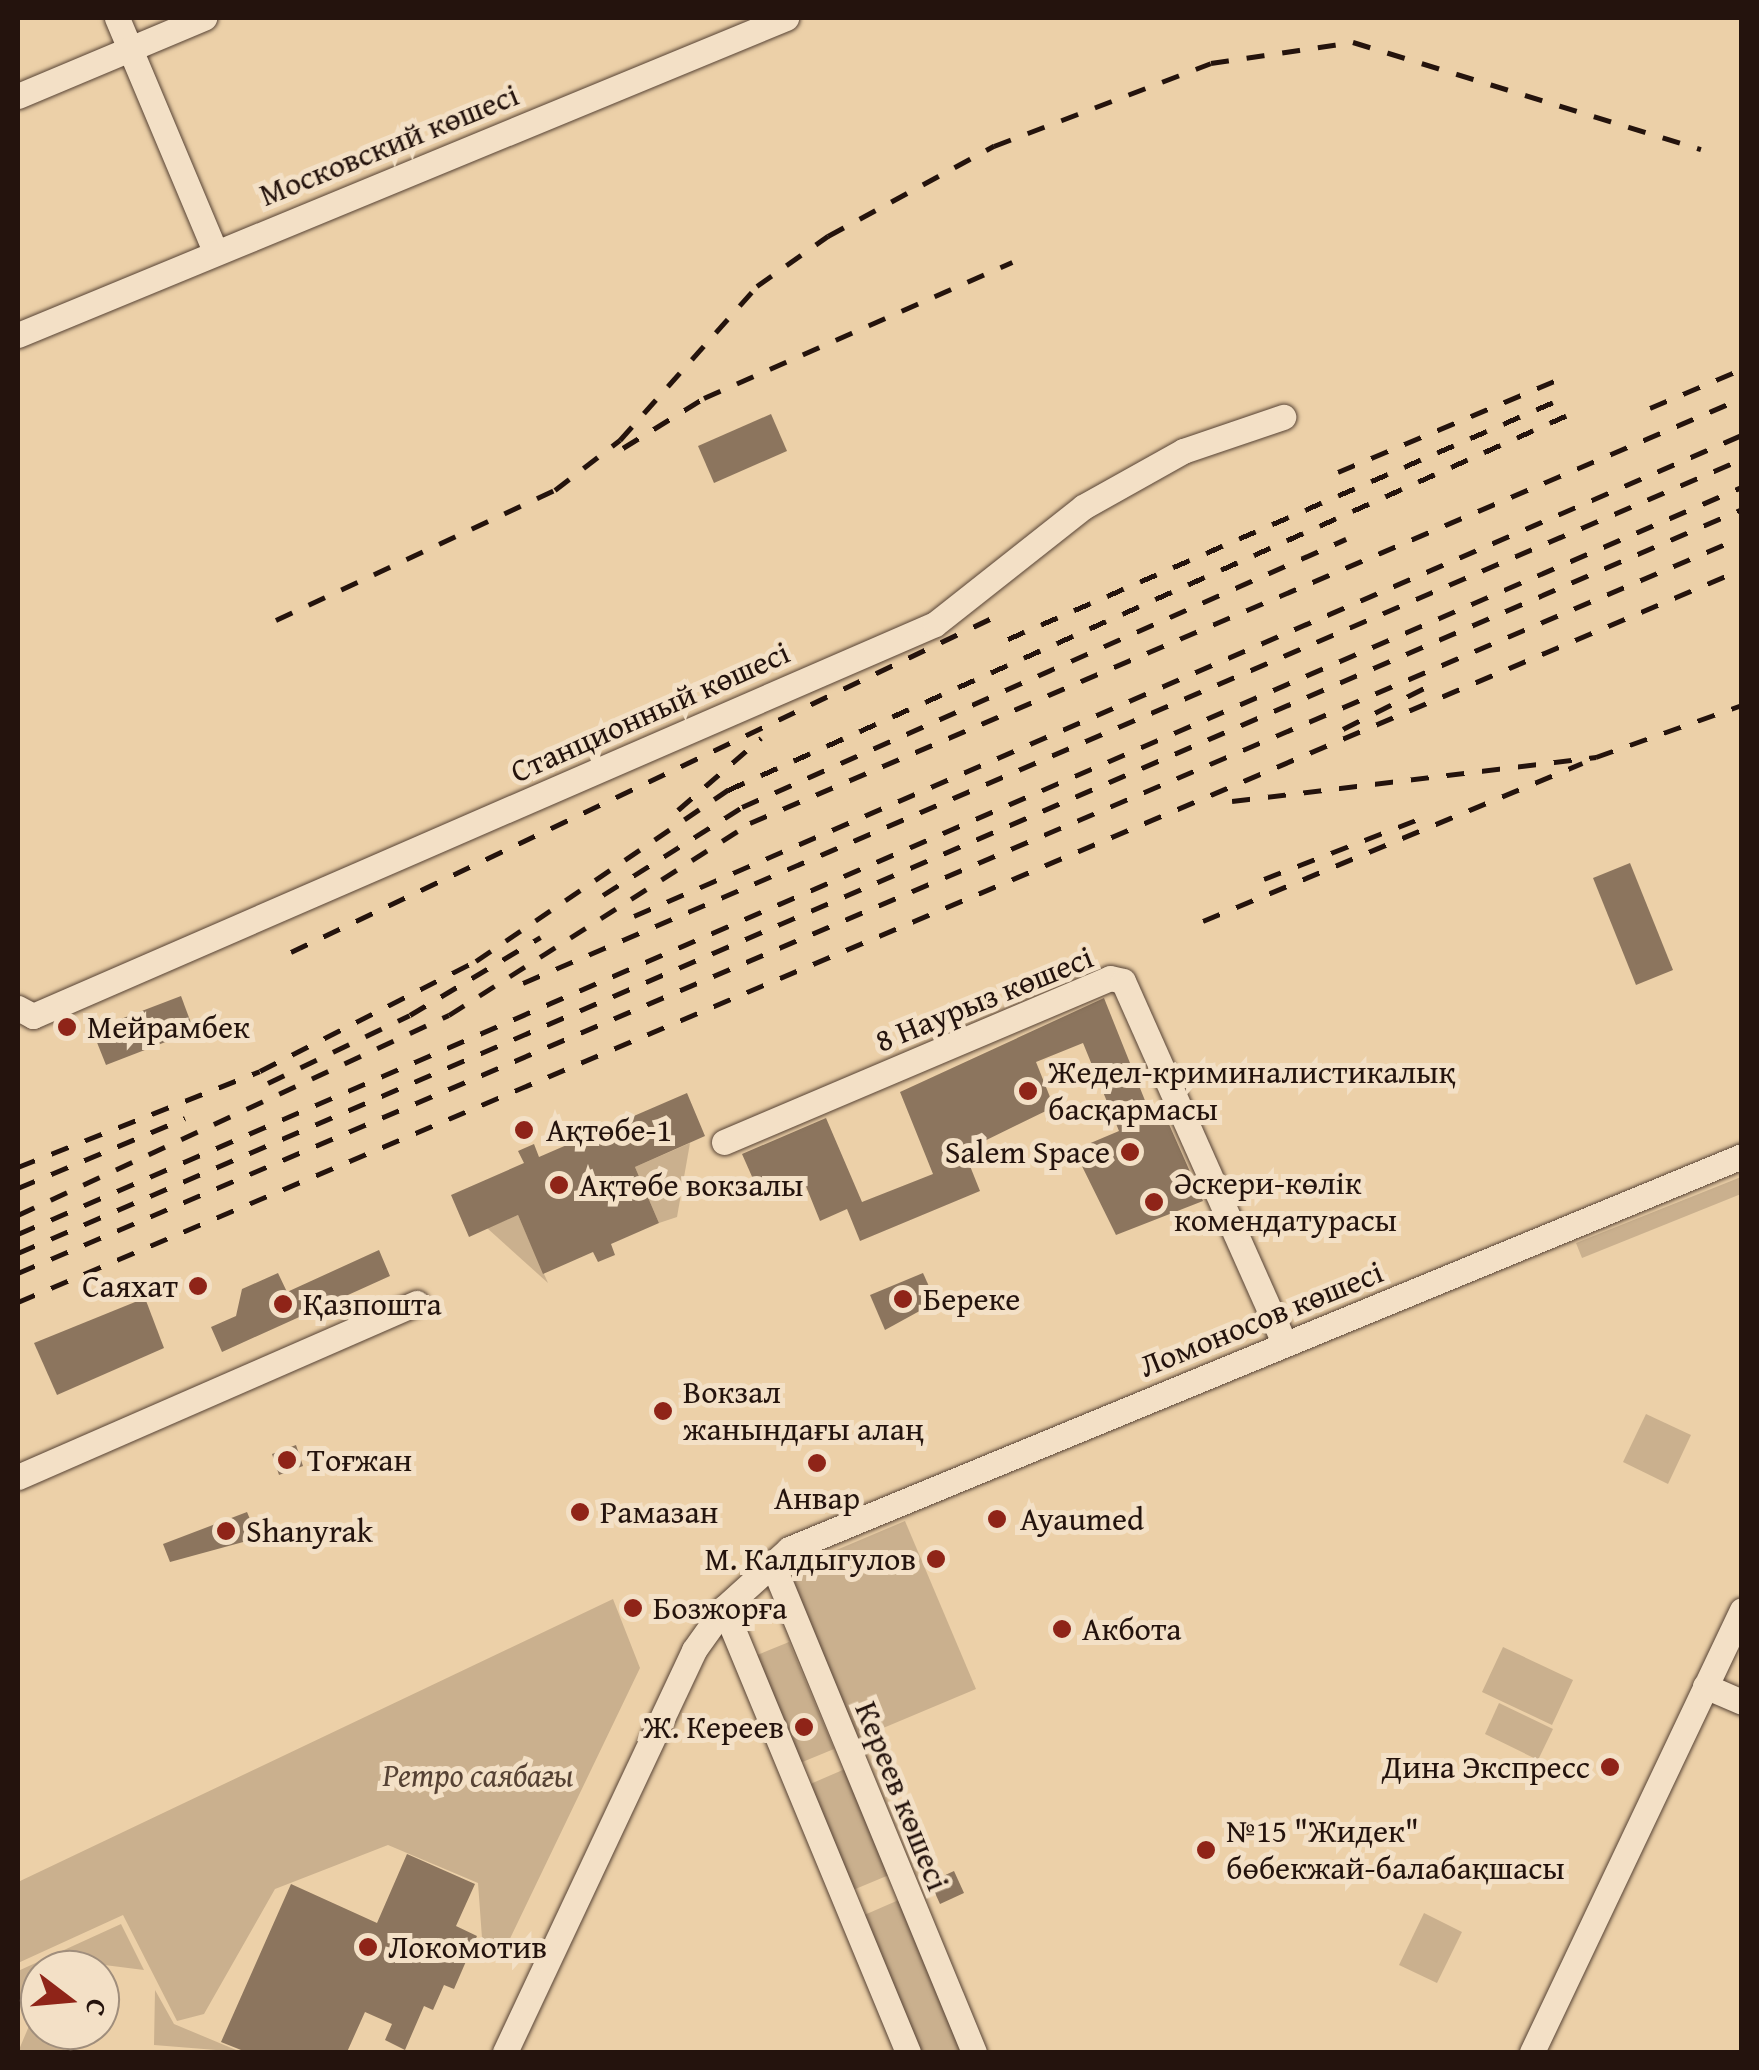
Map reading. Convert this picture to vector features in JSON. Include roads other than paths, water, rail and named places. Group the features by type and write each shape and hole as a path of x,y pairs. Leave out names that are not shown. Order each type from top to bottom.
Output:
{"street":[{"path":"116,18 214,252"},
{"path":"18,96 204,18"},
{"name":"Московский көшесі","path":"18,335 746,25 786,18"},
{"name":"Станционный көшесі","path":"18,1008 32,1016 935,624 1083,506 1183,452 1284,417"},
{"name":"8 Наурыз көшесі","path":"724,1142 1123,981 1284,1344"},
{"name":"Ломоносов көшесі","path":"505,2052 678,1681 724,1608 772,1562 806,1542 1742,1156"},
{"path":"18,1477 417,1303"},
{"name":"Кереев көшесі","path":"772,1562 974,2052"},
{"path":"724,1608 908,2052"},
{"path":"1532,2052 1742,1610"},
{"path":"1705,1686 1742,1702"}],"railway":[{"path":"276,620 555,490 620,440 757,286 828,236 994,146 1211,63 1353,42 1701,149"},
{"path":"623,448 704,398 1012,262"},
{"path":"1650,408 1742,369"},
{"path":"1338,472 1557,380"},
{"path":"1008,639 1565,397"},
{"path":"18,1215 449,1015 750,823 1742,398"},
{"path":"18,1167 260,1071 476,961 728,790 1572,413"},
{"path":"634,916 1742,435"},
{"path":"523,983 1742,459"},
{"path":"18,1234 1742,487"},
{"path":"18,1253 1742,509"},
{"path":"18,1273 1742,537"},
{"path":"603,895 742,807 1346,539"},
{"path":"18,1302 1742,569"},
{"path":"291,952 994,617"},
{"path":"1343,729 1428,686"},
{"path":"1232,801 1596,757 1742,705"},
{"path":"678,810 761,738"},
{"path":"1203,921 1582,763"},
{"path":"1264,879 1419,819"},
{"path":"268,1083 410,1015 541,937"},
{"path":"18,1188 185,1118"}],"place":[{"name":"Мейрамбек","path":"67,1027"},
{"name":"Жедел-криминалистикалық басқармасы","path":"1028,1091"},
{"name":"Ақтөбе-1","path":"524,1130"},
{"name":"Salem Space","path":"1130,1152"},
{"name":"Ақтөбе вокзалы","path":"559,1185"},
{"name":"Әскери-көлік комендатурасы","path":"1154,1202"},
{"name":"Саяхат","path":"198,1286"},
{"name":"Береке","path":"903,1299"},
{"name":"Қазпошта","path":"283,1304"},
{"name":"Вокзал жанындағы алаң","path":"663,1411"},
{"name":"Тоғжан","path":"287,1460"},
{"name":"Анвар","path":"817,1463"},
{"name":"Рамазан","path":"580,1512"},
{"name":"Ayaumed","path":"997,1519"},
{"name":"Shanyrak","path":"226,1531"},
{"name":"М. Калдыгулов","path":"936,1559"},
{"name":"Бозжорға","path":"633,1608"},
{"name":"Акбота","path":"1062,1629"},
{"name":"Ж. Кереев","path":"804,1727"},
{"name":"Дина Экспресс","path":"1610,1767"},
{"name":"№15 \"Жидек\" бөбекжай-балабақшасы","path":"1206,1850"},
{"name":"Локомотив","path":"368,1947"}],"park label":[{"name":"Ретро саябағы","path":"478,1775"}]}
